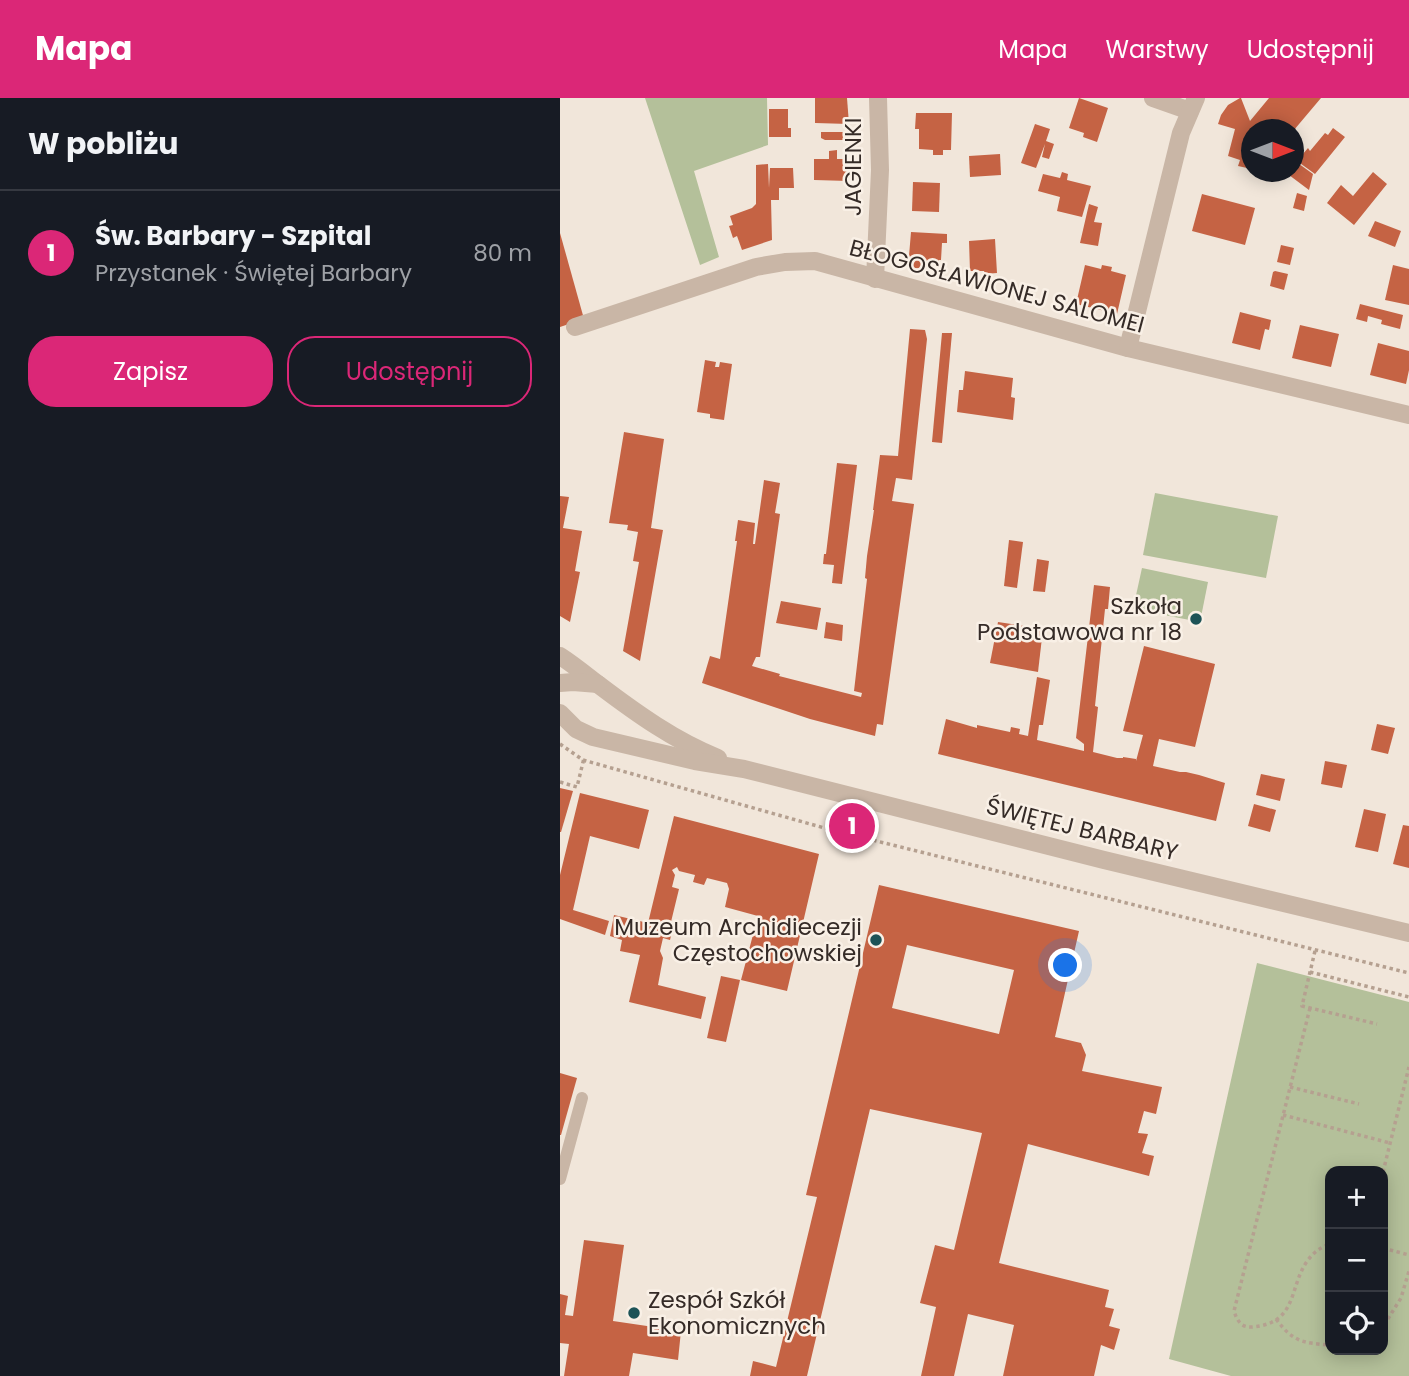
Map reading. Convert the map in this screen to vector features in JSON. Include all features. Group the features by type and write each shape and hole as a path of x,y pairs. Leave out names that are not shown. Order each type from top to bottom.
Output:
{"street":[{"name":"JAGIENKI","path":"875,279 880,170 878,98"},
{"path":"1128,348 1181,133 1193,104 1153,98"},
{"name":"BŁOGOSŁAWIONEJ SALOMEI","path":"575,327 756,267 815,261 1128,348 1409,415"},
{"name":"ŚWIĘTEJ BARBARY","path":"560,656 662,730 699,750 744,769"},
{"path":"560,683 573,681 598,684"},
{"name":"ŚWIĘTEJ BARBARY","path":"560,713 576,729 593,737 695,761 744,769 1104,860 1409,933"}],"lane":[{"path":"560,1178 582,1098"}],"path":[{"path":"560,744 583,760 828,829 1409,973"},
{"path":"560,782 577,787 583,760"},
{"path":"1315,950 1302,1006 1377,1024"},
{"path":"1310,972 1409,996"},
{"path":"1310,1007 1234,1311 1238,1322 1247,1328 1270,1323 1283,1314 1291,1303 1307,1261 1325,1246"},
{"path":"1384,1166 1409,1067"},
{"path":"1290,1087 1359,1104"},
{"path":"1283,1115 1390,1143"},
{"path":"1388,1249 1409,1255"},
{"path":"1388,1317 1401,1298 1409,1271"},
{"path":"1276,1319 1284,1331 1305,1343 1325,1345"}],"green space":[{"path":"645,98 767,98 768,145 694,171 719,257 700,265"},
{"path":"1155,493 1278,516 1266,578 1143,555"},
{"path":"1142,568 1208,582 1200,622 1133,609"},
{"path":"1257,963 1409,1002 1409,1376 1231,1376 1169,1359"}],"building":[{"path":"815,98 847,98 849,124 815,123"},
{"path":"1079,98 1108,108 1097,142 1083,137 1084,133 1069,128"},
{"path":"1241,98 1249,119 1241,119 1241,167 1238,166 1240,160 1228,156 1235,129 1218,124 1228,105"},
{"path":"1269,98 1321,98 1303,119 1252,119"},
{"path":"769,109 788,109 791,137 769,137"},
{"path":"916,113 952,113 951,150 943,150 943,155 933,155 933,150 919,149 919,129 915,129"},
{"path":"1035,124 1050,129 1046,141 1054,144 1049,159 1042,157 1045,144 1036,168 1021,163"},
{"path":"1333,128 1345,137 1315,174 1304,166 1304,153 1308,148 1310,151 1325,133 1328,135"},
{"path":"821,132 855,132 855,140 825,140 821,138"},
{"path":"837,150 837,159 849,159 849,181 814,180 814,159 829,159 829,151"},
{"path":"1000,154 1001,175 970,177 969,156"},
{"path":"768,164 769,188 770,168 793,168 794,188 779,188 779,200 771,200 772,240 742,250 737,236 733,238 729,226 733,225 730,216 756,204 756,165"},
{"path":"1304,168 1313,174 1309,190 1298,182 1304,182"},
{"path":"1062,172 1068,174 1067,180 1091,186 1082,217 1057,211 1060,197 1038,191 1043,174 1060,178"},
{"path":"1373,172 1387,184 1354,225 1327,203 1341,185 1353,196"},
{"path":"913,182 940,183 939,212 912,211"},
{"path":"1297,193 1307,196 1304,211 1293,208"},
{"path":"1202,194 1255,208 1245,245 1192,231"},
{"path":"1089,204 1098,207 1094,222 1102,223 1098,246 1080,243"},
{"path":"1375,221 1401,231 1395,247 1368,236"},
{"path":"911,232 947,234 947,243 942,243 938,269 908,268"},
{"path":"560,233 584,319 560,327"},
{"path":"995,239 997,273 970,271 969,241"},
{"path":"1281,245 1294,248 1290,265 1277,262"},
{"path":"1085,265 1101,269 1102,265 1112,267 1111,271 1126,275 1117,314 1076,304"},
{"path":"1393,265 1409,269 1409,305 1385,300"},
{"path":"1275,271 1288,274 1284,290 1270,286"},
{"path":"1360,304 1403,315 1400,329 1381,324 1382,320 1368,316 1367,322 1356,319"},
{"path":"1240,312 1271,320 1269,330 1265,329 1260,350 1232,343"},
{"path":"1300,325 1339,334 1331,367 1292,358"},
{"path":"910,329 925,330 927,339 912,480 896,478 892,501 914,504 883,725 877,724 875,736 810,719 702,683 710,656 720,659 738,520 755,523 755,544 764,480 780,483 775,513 780,514 760,657 756,657 752,666 780,674 779,676 861,697 862,693 854,691 880,455 898,456"},
{"path":"942,333 952,333 942,443 932,442"},
{"path":"1378,343 1409,351 1406,384 1370,375"},
{"path":"705,360 716,362 715,367 719,367 720,362 732,364 724,420 697,412"},
{"path":"965,371 1013,378 1013,420 957,412 959,390 963,390"},
{"path":"624,432 664,439 651,528 663,530 640,661 623,651 639,562 633,561 638,532 627,530 628,525 609,523"},
{"path":"837,463 857,465 842,584 832,583 834,565 823,564"},
{"path":"560,496 569,497 563,528 582,531 575,571 580,572 570,622 560,616"},
{"path":"1009,540 1023,542 1017,588 1004,586"},
{"path":"1037,559 1049,561 1045,592 1033,591"},
{"path":"1094,585 1110,587 1108,609 1105,609 1095,706 1098,707 1093,752 1136,761 1143,735 1123,731 1144,646 1215,664 1195,747 1159,739 1153,766 1225,783 1216,821 938,754 946,719 977,728 977,725 1010,732 1011,727 1020,729 1019,734 1028,736 1037,677 1050,680 1043,725 1039,725 1037,740 1084,751 1084,744 1076,738"},
{"path":"781,601 821,608 817,630 776,623"},
{"path":"826,622 843,625 842,641 824,638"},
{"path":"998,622 1043,629 1038,672 990,663"},
{"path":"1377,724 1395,728 1388,754 1371,750"},
{"path":"1325,761 1347,765 1342,788 1321,784"},
{"path":"1261,774 1285,779 1280,801 1256,795"},
{"path":"560,788 573,791 561,832 560,832"},
{"path":"580,793 649,810 639,849 590,836 573,910 609,921 605,935 560,919 560,875"},
{"path":"1254,804 1276,810 1270,832 1248,826"},
{"path":"1364,809 1386,814 1378,852 1355,847"},
{"path":"674,816 819,854 787,991 741,980 758,916 725,907 729,889 727,883 707,878 704,885 693,882 695,875 679,871 677,867 672,870 675,875 672,887 679,889 670,926 673,927 670,940 663,938 660,951 663,958 658,985 706,997 701,1019 629,1002 640,955 620,951 622,940 610,936 614,915 648,923"},
{"path":"1403,825 1409,826 1409,868 1393,864"},
{"path":"879,885 1079,931 1055,1037 1081,1043 1086,1055 1082,1071 1162,1087 1156,1114 1144,1111 1138,1133 1148,1134 1142,1153 1154,1156 1149,1176 1028,1144 999,1263 1109,1290 1105,1307 1114,1309 1109,1326 1120,1329 1114,1350 1101,1345 1094,1376 1003,1376 1014,1325 968,1314 954,1376 921,1376 936,1307 920,1303 935,1245 954,1250 982,1133 870,1109 807,1376 750,1376 753,1361 776,1367 817,1197 806,1195","holes":["907,945 1014,970 999,1034 892,1008"]},
{"path":"721,976 740,980 726,1042 707,1038"},
{"path":"560,1073 577,1078 561,1135 560,1135"},
{"path":"584,1240 624,1245 613,1321 681,1331 678,1360 633,1353 629,1376 564,1376 569,1344 560,1343 560,1294 568,1296 565,1315 573,1316"}],"place":[{"name":"Szkoła Podstawowa nr 18","path":"1196,619"},
{"name":"Św. Barbary - Szpital","path":"852,826"},
{"name":"Muzeum Archidiecezji Częstochowskiej","path":"876,940"},
{"name":"Zespół Szkół Ekonomicznych","path":"634,1313"}]}
